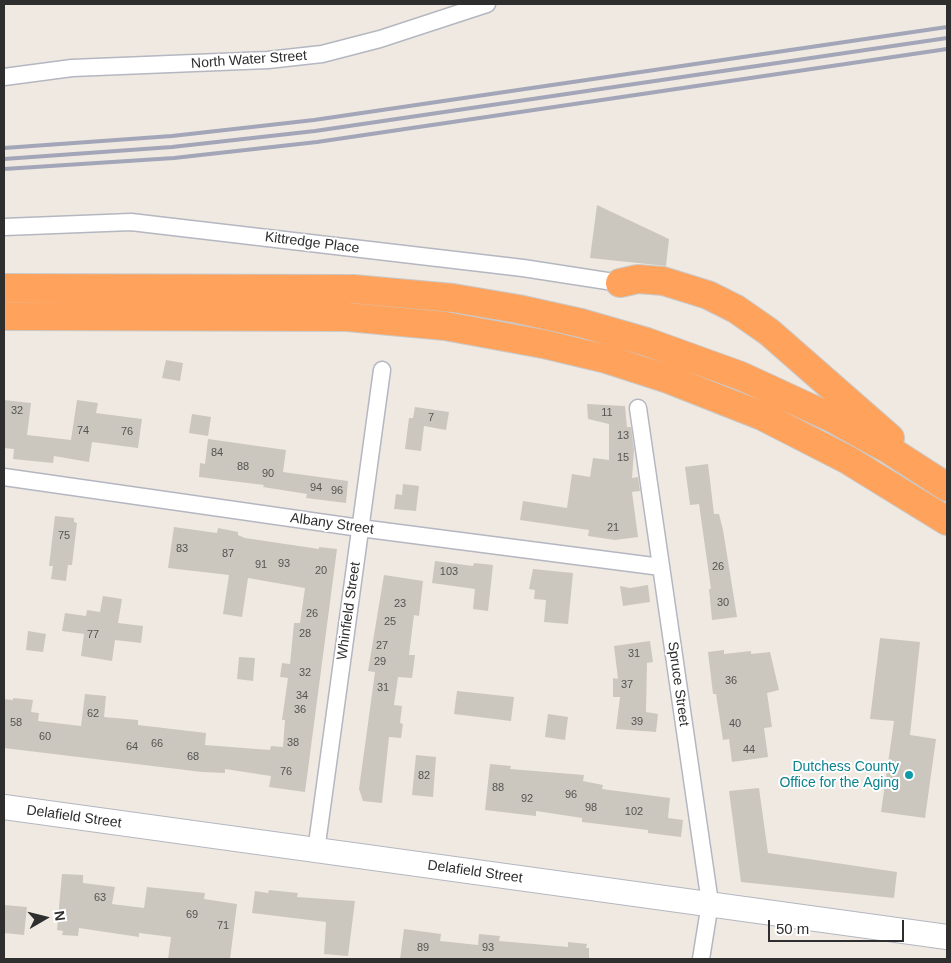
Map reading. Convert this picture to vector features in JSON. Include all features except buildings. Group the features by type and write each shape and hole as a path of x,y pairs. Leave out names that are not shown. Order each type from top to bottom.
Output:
{"highway":[{"path":"620,283 648,278 679,285 722,302 748,316 939,481"},
{"path":"4,288 353,289 453,298 518,309 631,337 741,376 832,418 939,481"},
{"path":"4,316 347,317 445,326 543,344 606,359 668,379 762,416 848,460 947,521"}],"street":[{"name":"North Water Street","path":"4,77 52,70 268,60 322,54 380,39 487,4"},
{"name":"Kittredge Place","path":"4,227 130,222 523,268 620,283"},
{"name":"Whinfield Street","path":"316,851 382,370"},
{"name":"Spruce Street","path":"638,408 710,903 701,959"},
{"name":"Albany Street","path":"4,477 360,528 661,567"},
{"name":"Delafield Street","path":"4,807 947,936"}],"railway":[{"path":"4,148 172,136 314,120 947,27"},
{"path":"4,159 172,147 315,131 947,38"},
{"path":"4,169 174,158 317,142 947,49"}],"place":[{"name":"Dutchess County Office for the Aging","path":"909,775"}]}
